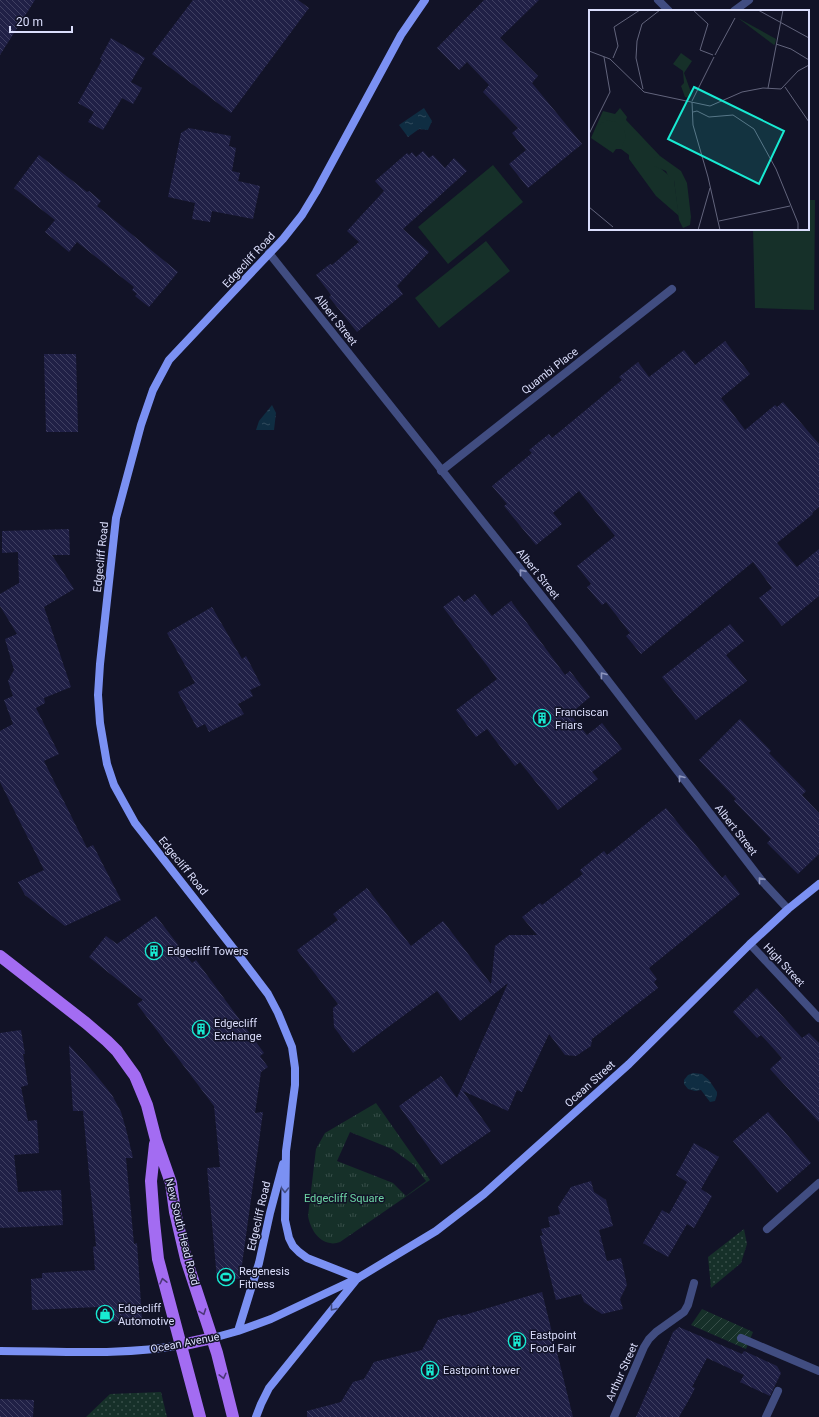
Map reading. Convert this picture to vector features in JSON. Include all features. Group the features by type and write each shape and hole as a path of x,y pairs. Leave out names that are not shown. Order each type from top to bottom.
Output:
{"main road":[{"name":"New South Head Road","path":"0,956 86,1023 117,1052 135,1076 142,1089 156,1140 171,1183 175,1212 186,1259 213,1338 233,1417"},
{"name":"New South Head Road","path":"156,1140 151,1181 158,1259 200,1417"},
{"name":"Ocean Avenue","path":"181,1345 213,1338"}],"street":[{"name":"Edgecliff Road","path":"238,1331 259,1263 270,1212 286,1151 295,1085 295,1068 292,1047 278,1013 263,988 126,810 114,785 107,764 102,745 98,695 116,518 141,425 153,390 169,360 283,240 302,215 401,35 425,0"},
{"path":"658,0 668,10"},
{"path":"735,10 749,0"},
{"name":"Albert Street","path":"270,254 576,639 757,875 788,909"},
{"name":"Quambi Place","path":"442,471 672,289"},
{"name":"Ocean Street","path":"358,1278 436,1231 484,1194 629,1064 750,944 788,909 819,884"},
{"name":"High Street","path":"750,944 819,1018"},
{"name":"Edgecliff Road","path":"286,1151 285,1220 289,1238 293,1246 307,1258 358,1278"},
{"path":"767,1229 819,1183"},
{"path":"256,1417 269,1388 358,1278"},
{"name":"Ocean Avenue","path":"213,1338 238,1331 294,1308 358,1278"},
{"name":"Arthur Street","path":"614,1417 644,1347 656,1332 684,1312 688,1305 694,1283"},
{"path":"741,1338 819,1371"},
{"name":"Ocean Avenue","path":"0,1351 125,1352 154,1350 181,1345"},
{"path":"766,1417 778,1391"}],"green space":[{"path":"493,165 523,202 448,264 418,227"},
{"path":"809,200 815,200 814,310 755,308 753,230 809,230"},
{"path":"486,241 510,271 439,328 415,298"},
{"name":"Edgecliff Square","path":"376,1103 430,1180 340,1242 325,1242 315,1233 310,1225 308,1216 316,1149 325,1133","holes":["350,1132 392,1149 414,1165 426,1181 406,1196 393,1183 337,1161"]},
{"path":"744,1229 747,1244 741,1263 711,1288 708,1257"},
{"path":"702,1309 753,1332 746,1349 691,1325"},
{"path":"161,1392 167,1417 86,1417 110,1394"}],"water":[{"path":"424,108 432,121 428,130 419,129 408,137 399,125"},
{"path":"272,405 276,413 274,430 256,430 259,421"},
{"path":"693,1073 702,1074 709,1080 717,1092 715,1101 710,1102 701,1090 695,1091 688,1089 684,1084 684,1080 688,1075"}],"building":[{"path":"0,0 35,0 0,55"},
{"path":"193,0 298,0 309,8 231,113 152,54"},
{"path":"484,0 539,0 500,38 538,76 532,83 582,144 528,188 509,164 526,150 512,133 518,128 483,92 489,85 467,62 459,70 437,48"},
{"path":"111,38 145,58 131,82 142,88 133,104 122,98 103,130 88,122 94,112 78,103 102,60 100,59"},
{"path":"189,128 231,136 229,146 236,148 232,171 240,173 238,181 260,186 253,219 212,211 210,222 192,219 195,203 168,197 181,133"},
{"path":"423,151 429,158 433,155 445,168 454,158 467,171 403,229 429,252 397,286 403,294 357,332 329,297 331,295 316,275 330,264 332,265 359,242 347,231 384,191 375,181 407,153 409,155 412,152 416,157"},
{"path":"39,155 101,201 97,206 178,272 149,307 135,296 137,294 132,290 134,287 77,242 69,252 45,232 55,220 14,188"},
{"path":"725,341 750,374 721,398 745,430 775,405 777,407 783,402 819,444 819,507 812,513 813,514 777,543 797,567 819,549 819,596 782,626 759,598 772,588 753,562 641,654 626,636 630,633 606,602 602,605 587,587 591,584 577,566 615,536 579,491 553,513 562,524 536,545 504,506 507,504 492,486 532,453 529,450 549,434 552,438 622,380 619,377 638,362 649,377 684,350 695,365"},
{"path":"44,354 76,354 78,432 46,432"},
{"path":"69,529 70,555 52,555 74,589 44,607 71,687 44,698 45,703 36,708 59,754 44,761 87,848 93,845 121,900 65,926 25,895 18,882 44,870 0,782 0,731 13,724 4,700 13,696 8,681 14,670 5,639 17,634 0,606 0,594 19,583 18,552 2,553 2,531"},
{"path":"475,594 492,616 511,601 565,675 570,671 590,697 570,714 587,735 602,723 622,749 592,772 598,779 558,810 520,762 515,766 487,729 476,737 456,710 497,679 443,607 459,595 464,602"},
{"path":"212,607 242,659 246,656 261,685 250,690 253,696 238,704 244,714 209,732 205,724 197,728 178,692 195,683 167,633"},
{"path":"730,624 744,641 726,655 747,681 696,720 662,677"},
{"path":"740,719 771,751 769,753 806,791 802,795 819,813 819,854 798,874 767,843 771,839 734,801 736,799 699,760"},
{"path":"666,808 722,878 725,875 740,894 649,968 657,979 654,982 658,988 592,1039 591,1046 576,1056 565,1055 549,1034 522,1092 517,1090 508,1111 463,1091 491,1131 441,1165 399,1106 441,1076 457,1098 508,983 460,1021 437,991 353,1053 334,1027 333,1008 338,1004 297,950 338,920 333,914 367,888 411,946 443,921 491,984 495,946 509,935 537,935 522,917 540,903 542,905 583,874 580,870 604,851 607,855"},
{"path":"156,916 192,963 196,960 264,1053 260,1056 268,1067 261,1072 255,1113 263,1112 240,1279 217,1279 207,1168 220,1167 214,1106 137,1004 143,1000 89,957 106,936 117,944"},
{"path":"757,988 802,1038 809,1033 819,1043 819,1122 770,1069 782,1058 761,1035 757,1038 733,1012"},
{"path":"21,1030 28,1085 21,1087 28,1121 37,1120 39,1153 14,1155 18,1192 61,1190 63,1225 0,1228 0,1033"},
{"path":"69,1045 112,1095 121,1112 126,1129 133,1158 126,1158 134,1244 137,1243 142,1319 99,1323 98,1307 32,1310 31,1279 42,1278 42,1273 95,1270 93,1247 96,1246 83,1111 73,1111"},
{"path":"768,1112 811,1163 777,1193 733,1141"},
{"path":"694,1143 719,1157 701,1189 712,1196 694,1228 687,1224 668,1257 643,1243 662,1210 669,1214 687,1182 676,1175"},
{"path":"591,1181 594,1192 606,1200 613,1226 599,1230 607,1261 621,1258 627,1285 620,1299 623,1309 602,1314 584,1302 581,1294 556,1300 540,1236 543,1235 541,1229 550,1227 548,1217 560,1214 558,1207 571,1187"},
{"path":"542,1292 573,1417 307,1417 307,1411 341,1402 353,1382 364,1379 374,1362 422,1350 438,1320 460,1314 461,1316"},
{"path":"679,1327 742,1354 744,1351 777,1366 781,1373 770,1396 740,1382 744,1375 707,1358 692,1387 695,1388 679,1417 636,1417 673,1332"},
{"path":"0,1399 34,1400 33,1417 0,1417"}],"place":[{"name":"Franciscan Friars","path":"542,718"},
{"name":"Edgecliff Towers","path":"154,951"},
{"name":"Edgecliff Exchange","path":"201,1029"},
{"name":"Regenesis Fitness","path":"226,1277"},
{"name":"Edgecliff Automotive","path":"105,1314"},
{"name":"Eastpoint Food Fair","path":"517,1341"},
{"name":"Eastpoint tower","path":"430,1370"}]}
